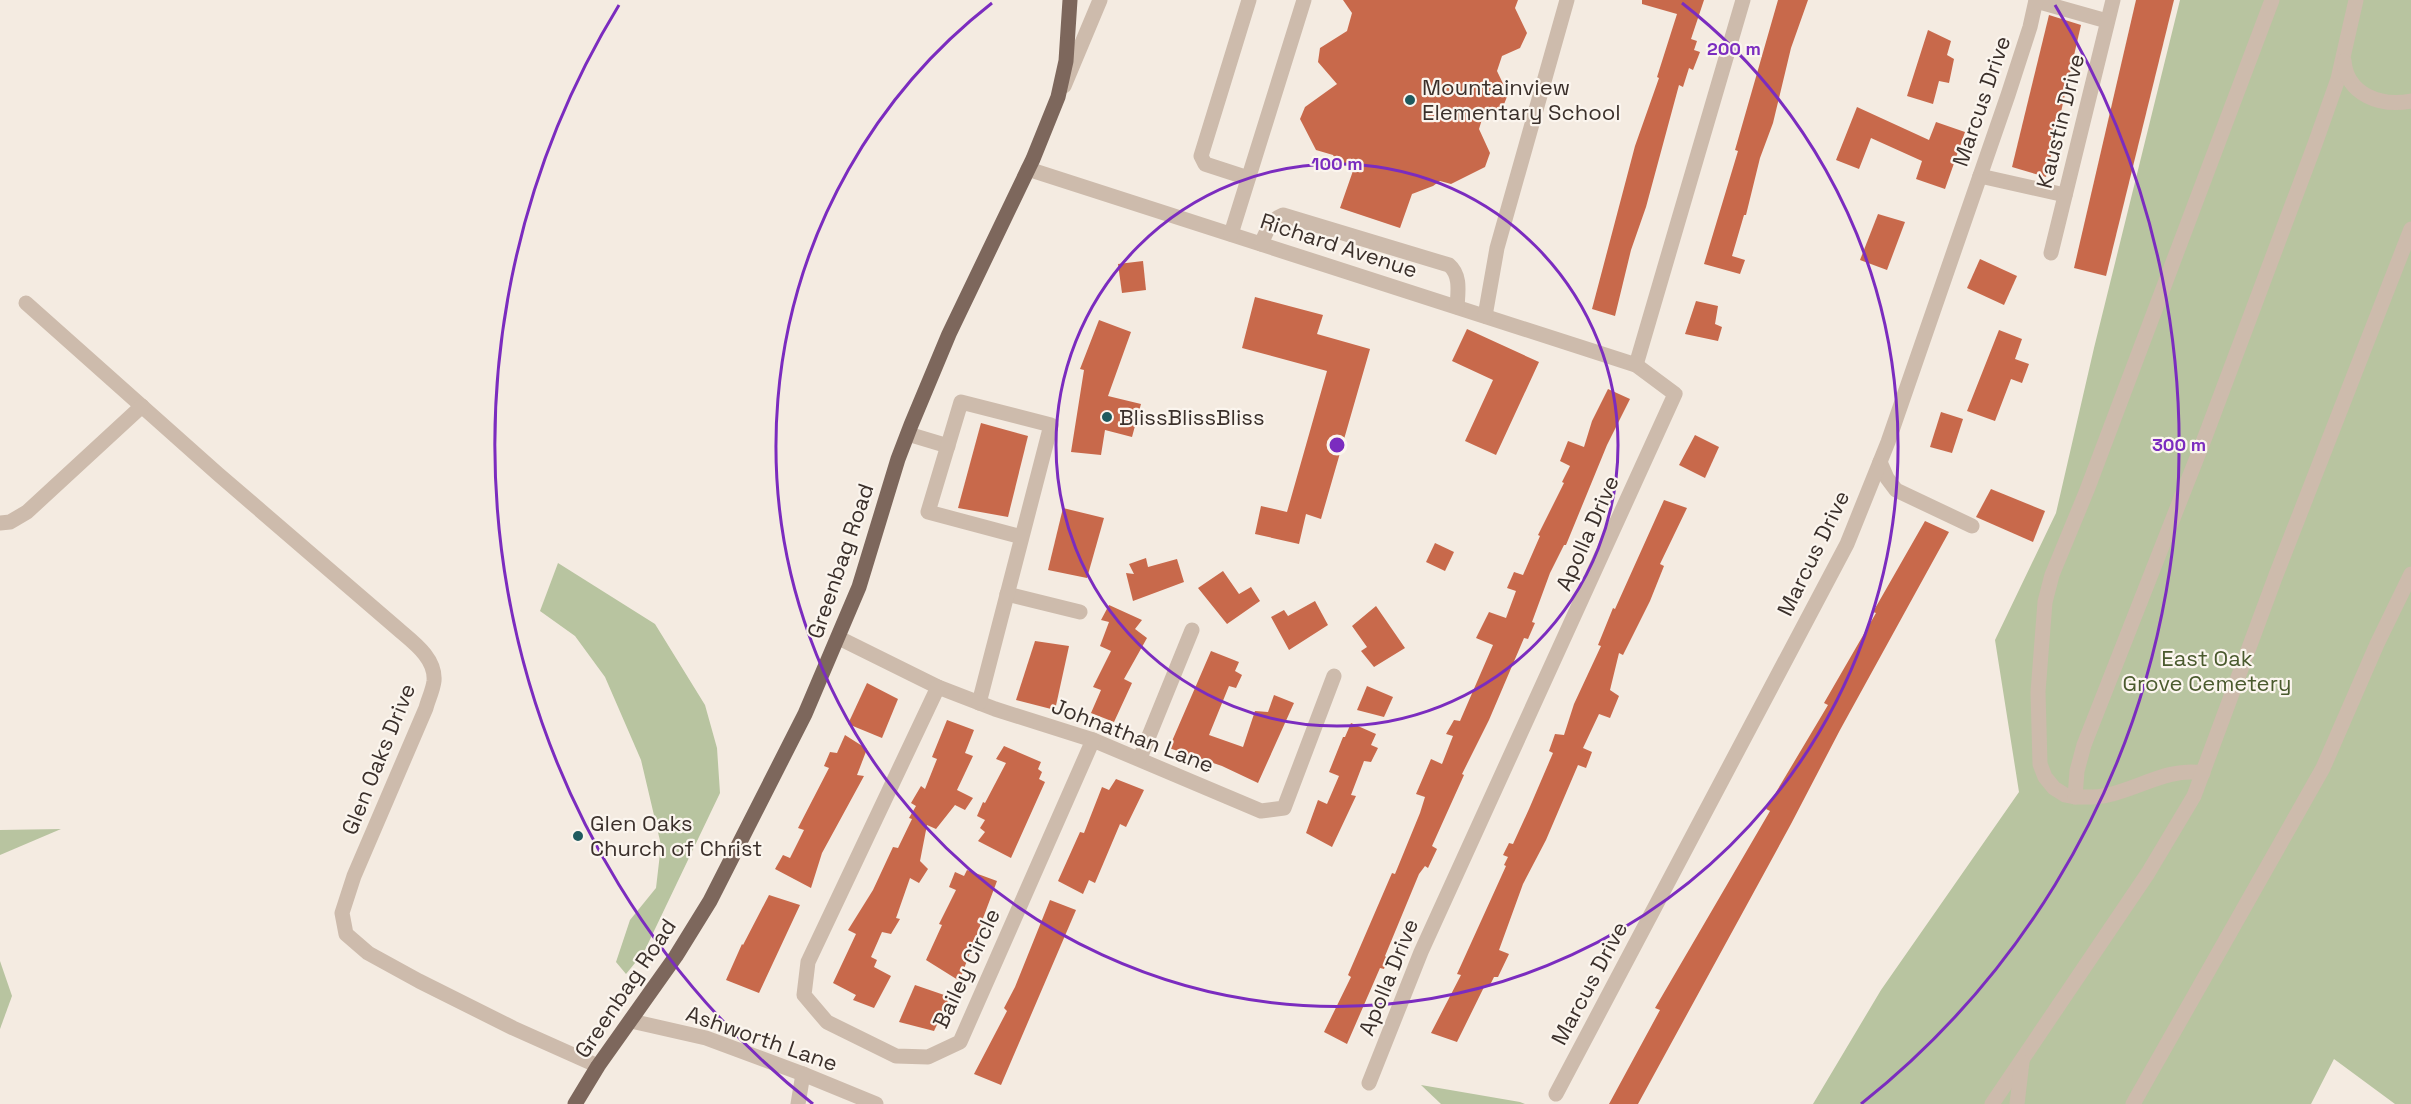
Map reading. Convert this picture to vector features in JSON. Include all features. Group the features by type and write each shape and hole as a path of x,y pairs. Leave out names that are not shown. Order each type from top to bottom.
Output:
{"main road":[{"name":"Greenbag Road","path":"574,1104 598,1066 676,956 715,892 805,714 859,587 908,434 950,334 1028,169 1058,97 1066,61 1070,0"}],"street":[{"path":"1058,97 1100,0"},
{"path":"1248,178 1205,164 1201,156 1249,0"},
{"path":"1231,234 1304,0"},
{"path":"1485,316 1497,248 1567,0"},
{"path":"1636,365 1743,0"},
{"path":"2036,0 2107,21"},
{"name":"Marcus Drive","path":"1556,1094 1847,544 1880,462 1980,176 2030,27 2036,0"},
{"name":"Kaustin Drive","path":"2051,253 2113,0"},
{"path":"2203,773 2189,771 2173,773 2108,795 2075,797 2065,795 2054,788 2045,777 2040,764 2038,692 2045,602 2052,575 2087,490 2272,0"},
{"path":"2075,797 2077,771 2084,745 2280,237 2337,79 2356,0"},
{"path":"2343,53 2349,82 2358,90 2376,100 2398,104 2411,101"},
{"name":"Richard Avenue","path":"1028,169 1636,365"},
{"path":"1980,176 2065,195"},
{"path":"1261,244 1270,223 1283,215 1449,265 1455,270 1458,278 1457,307"},
{"path":"1992,1104 2164,847 2194,796 2276,575 2411,229"},
{"name":"Glen Oaks Drive","path":"26,303 424,652 432,668 434,681 426,708 354,876 342,913 346,934 368,952 418,981 513,1028 598,1066"},
{"name":"Apolla Drive","path":"1369,1083 1421,952 1674,394 1636,365"},
{"path":"979,703 1007,594 1022,537 1051,425 961,402 928,512 1022,537"},
{"path":"0,523 10,522 27,512 142,406"},
{"path":"908,434 948,446"},
{"path":"1880,462 1887,478 1896,490 1972,526"},
{"path":"2133,1104 2323,768 2377,644 2411,574"},
{"path":"1007,594 1080,612"},
{"path":"1140,758 1192,630"},
{"name":"Johnathan Lane","path":"839,638 938,687 979,703 1093,740 1262,811 1284,808 1334,676"},
{"name":"Bailey Circle","path":"938,687 808,962 804,995 827,1022 896,1056 928,1057 960,1042 1093,740"},
{"name":"Ashworth Lane","path":"631,1021 706,1038 876,1104"},
{"path":"2017,1104 2022,1060"},
{"path":"798,1104 803,1074"}],"green space":[{"name":"East Oak Grove Cemetery","path":"2180,0 2411,0 2411,1104 2395,1104 2334,1059 2311,1104 1813,1104 1881,990 2019,792 1995,640 2056,513 2094,348"},
{"path":"558,563 655,624 705,705 717,748 720,793 644,952 626,974 616,962 630,920 656,888 661,845 641,760 605,677 575,636 540,611"},
{"path":"61,829 0,855 0,830"},
{"path":"0,961 12,996 0,1029"},
{"path":"1421,1085 1520,1102 1525,1104 1441,1104"}],"building":[{"name":"Mountainview Elementary School","path":"1343,0 1518,0 1515,8 1527,33 1520,48 1502,56 1497,71 1508,94 1503,107 1483,116 1479,129 1490,153 1485,167 1451,184 1440,181 1412,194 1400,228 1340,208 1354,168 1337,162 1333,155 1316,150 1300,119 1305,107 1337,84 1318,62 1320,48 1347,31 1352,13"},
{"path":"1642,0 1704,0 1691,39 1697,41 1694,50 1700,52 1693,70 1689,68 1683,87 1679,85 1646,207 1631,250 1615,316 1592,309 1635,146 1659,78 1657,77 1677,14 1642,4"},
{"path":"1778,0 1808,0 1791,48 1773,123 1760,158 1746,215 1744,215 1732,256 1745,260 1740,274 1704,264 1738,151 1735,150"},
{"path":"2136,0 2174,0 2106,276 2074,268"},
{"path":"2049,15 2081,25 2046,177 2012,167"},
{"path":"1928,30 1951,41 1947,55 1954,59 1949,83 1939,81 1933,104 1907,96"},
{"path":"1857,107 1929,140 1936,122 1965,132 1945,189 1916,179 1922,161 1871,138 1859,169 1836,160"},
{"path":"1878,214 1905,222 1887,270 1860,260"},
{"path":"1980,259 2017,276 2004,305 1967,288"},
{"path":"1143,261 1146,290 1122,293 1118,264"},
{"path":"1255,297 1323,315 1317,334 1370,349 1321,519 1306,514 1299,544 1255,534 1261,506 1287,512 1327,371 1242,348"},
{"path":"1696,301 1718,306 1715,324 1722,327 1718,341 1685,334"},
{"path":"1099,320 1131,332 1108,396 1141,404 1132,437 1105,430 1101,455 1071,452 1084,370 1080,369"},
{"path":"1467,329 1539,362 1496,455 1465,441 1493,380 1452,361"},
{"path":"1999,330 2022,339 2015,359 2029,364 2022,383 2011,379 1995,421 1967,411"},
{"path":"1608,389 1630,399 1607,445 1566,545 1550,573 1528,639 1524,638 1489,720 1462,774 1464,775 1432,846 1437,849 1428,868 1425,866 1419,874 1385,956 1388,959 1384,969 1380,968 1347,1044 1324,1032 1351,977 1348,975 1392,873 1395,874 1420,813 1425,797 1416,794 1431,759 1442,764 1453,736 1446,734 1454,720 1460,721 1493,645 1476,638 1489,612 1506,618 1516,591 1507,588 1514,572 1523,575 1540,536 1538,535 1570,466 1560,461 1568,441 1584,447 1592,421"},
{"path":"1941,412 1963,419 1952,453 1930,447"},
{"path":"981,423 1028,436 1008,517 958,508"},
{"path":"1695,435 1719,447 1705,478 1679,465"},
{"path":"1991,489 2045,511 2033,542 1976,517"},
{"path":"1664,500 1687,508 1660,564 1664,566 1650,601 1623,655 1619,653 1610,690 1619,696 1610,718 1599,714 1583,748 1592,752 1586,768 1578,765 1546,840 1523,884 1499,950 1509,954 1498,977 1494,977 1489,987 1485,985 1457,1042 1431,1033 1461,975 1457,974 1506,866 1504,865 1508,857 1503,855 1509,843 1513,844 1553,753 1549,751 1555,734 1564,735 1574,704 1601,646 1598,645 1613,608 1615,609"},
{"path":"1063,508 1104,518 1087,578 1048,570"},
{"path":"1925,521 1949,532 1791,824 1638,1104 1609,1104 1660,1010 1655,1008 1770,811 1766,809 1828,705 1824,703"},
{"path":"1435,543 1454,552 1445,571 1426,562"},
{"path":"1146,558 1148,567 1177,559 1184,582 1133,601 1126,573 1134,574 1129,564"},
{"path":"1223,571 1239,594 1251,587 1260,601 1227,624 1198,588"},
{"path":"1315,601 1328,625 1289,650 1271,617 1284,610 1288,616"},
{"path":"1109,605 1142,620 1135,629 1147,638 1124,679 1132,683 1114,722 1091,713 1101,690 1093,687 1111,651 1100,646 1109,622 1101,620"},
{"path":"1376,606 1405,648 1374,667 1361,651 1367,647 1352,626"},
{"path":"1035,641 1069,646 1055,710 1016,700"},
{"path":"1211,651 1239,662 1235,671 1242,675 1236,688 1229,686 1209,735 1243,747 1255,711 1268,712 1274,695 1294,703 1258,783 1222,766 1169,748"},
{"path":"867,683 898,699 882,738 848,724"},
{"path":"1367,686 1393,697 1384,717 1357,710"},
{"path":"947,720 974,730 965,753 973,756 957,790 973,798 965,810 955,805 936,829 927,825 920,861 928,869 919,883 910,878 896,918 900,919 891,934 882,932 871,957 877,960 874,967 891,976 874,1008 853,1000 856,995 833,983 856,934 848,930 873,890 893,847 898,848 912,819 909,818 916,806 911,803 921,786 925,789 937,759 932,757"},
{"path":"1351,723 1376,734 1371,745 1378,748 1371,762 1364,761 1351,795 1356,796 1332,847 1306,833 1318,800 1327,804 1339,776 1329,772"},
{"path":"845,735 867,749 857,775 864,776 822,853 811,888 775,869 783,855 790,858 804,830 798,828 829,768 824,766 830,752 837,753"},
{"path":"1004,746 1041,762 1038,769 1042,772 1039,779 1045,782 1011,858 978,841 985,832 980,828 985,820 977,816 1006,763 996,759"},
{"path":"1116,779 1144,790 1126,827 1120,824 1095,883 1089,880 1083,894 1058,881 1080,832 1084,833 1102,787 1109,790"},
{"path":"967,870 997,881 958,980 926,960 942,925 939,924 956,890 949,887 955,872 964,876"},
{"path":"769,895 800,905 759,993 726,980 742,944"},
{"path":"1050,900 1076,910 1001,1085 974,1074 1007,1011 1004,1008 1015,987"},
{"path":"915,985 950,997 934,1031 899,1022"}],"place":[{"name":"Mountainview Elementary School","path":"1410,100"},
{"name":"BlissBlissBliss","path":"1107,417"},
{"name":"Glen Oaks Church of Christ","path":"578,836"}]}
